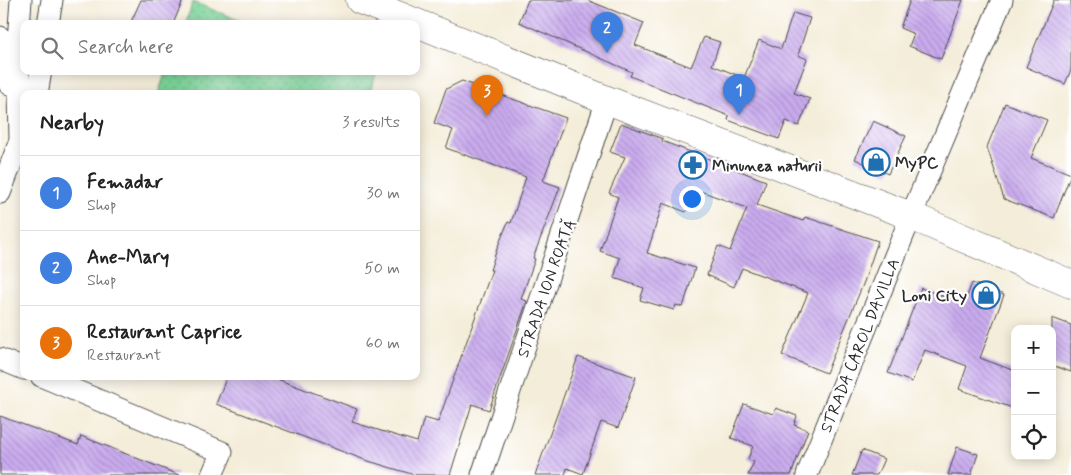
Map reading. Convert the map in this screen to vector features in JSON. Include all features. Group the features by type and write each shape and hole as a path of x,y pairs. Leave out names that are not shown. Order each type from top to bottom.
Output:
{"main road":[{"path":"360,0 409,20"},
{"path":"420,24 607,100 911,216 1071,284"}],"street":[{"path":"20,90 18,42 21,0"},
{"path":"49,20 52,0"},
{"name":"STRADA CAROL DAVILLA","path":"806,475 911,216 1002,0"},
{"path":"0,37 20,126"},
{"path":"38,90 40,75"},
{"name":"STRADA ION ROATĂ","path":"482,475 607,100"},
{"path":"0,193 20,140"},
{"path":"0,359 20,367"},
{"path":"51,380 222,452 212,475"}],"green space":[{"path":"193,2 239,20 186,20"},
{"path":"165,75 376,75 370,90 159,90"}],"building":[{"path":"141,0 183,0 175,20 132,20"},
{"path":"528,0 587,0 644,23 635,45 691,67 704,37 720,42 712,65 744,78 759,40 781,49 793,13 810,18 798,55 807,59 794,93 810,99 799,126 786,121 779,139 728,120 729,116 630,76 632,72 519,22"},
{"path":"910,0 963,0 941,59 909,46 914,34 900,28"},
{"path":"1054,0 1071,0 1071,70 1065,84 1026,67"},
{"path":"462,81 566,118 543,181 560,187 533,258 535,259 521,299 527,301 489,410 472,404 450,475 415,475 365,460 216,404 225,380 280,380 357,409 352,422 417,442 424,418 438,422 492,270 490,270 498,246 508,222 511,223 526,177 446,148 453,130 434,123 446,89"},
{"path":"1005,103 1047,120 1031,158 1071,174 1054,218 1004,199 987,147"},
{"path":"873,121 906,136 888,174 855,159"},
{"path":"621,123 766,181 757,205 803,221 805,217 878,241 864,282 826,373 782,355 808,293 742,268 734,287 707,275 718,246 730,251 747,208 695,189 686,212 663,203 647,253 695,268 683,307 676,305 674,310 640,300 644,288 614,278 620,258 600,251 618,197 609,193 625,157 610,152"},
{"path":"972,283 1004,295 980,358 1011,370 1011,408 959,389 967,366 925,350 912,382 888,373 921,288 964,304"},
{"path":"1052,318 1071,325 1071,372 1056,366 1056,325 1052,325"},
{"path":"578,357 636,377 618,428 601,422 583,474 567,468 565,475 535,475"},
{"path":"744,404 773,414 776,408 797,416 794,425 808,430 791,475 748,475 754,462 748,459 753,446 731,438"},
{"path":"0,416 78,445 81,436 179,475 0,475"},
{"path":"957,447 978,454 971,475 948,475"},
{"path":"862,450 884,459 877,475 852,475"}],"place":[{"name":"Ane-Mary","path":"607,53"},
{"name":"Femadar","path":"739,115"},
{"name":"Restaurant Caprice","path":"487,116"},
{"name":"MyPC","path":"876,162"},
{"name":"Minunea naturii","path":"693,165"},
{"name":"Loni City","path":"986,295"}]}
